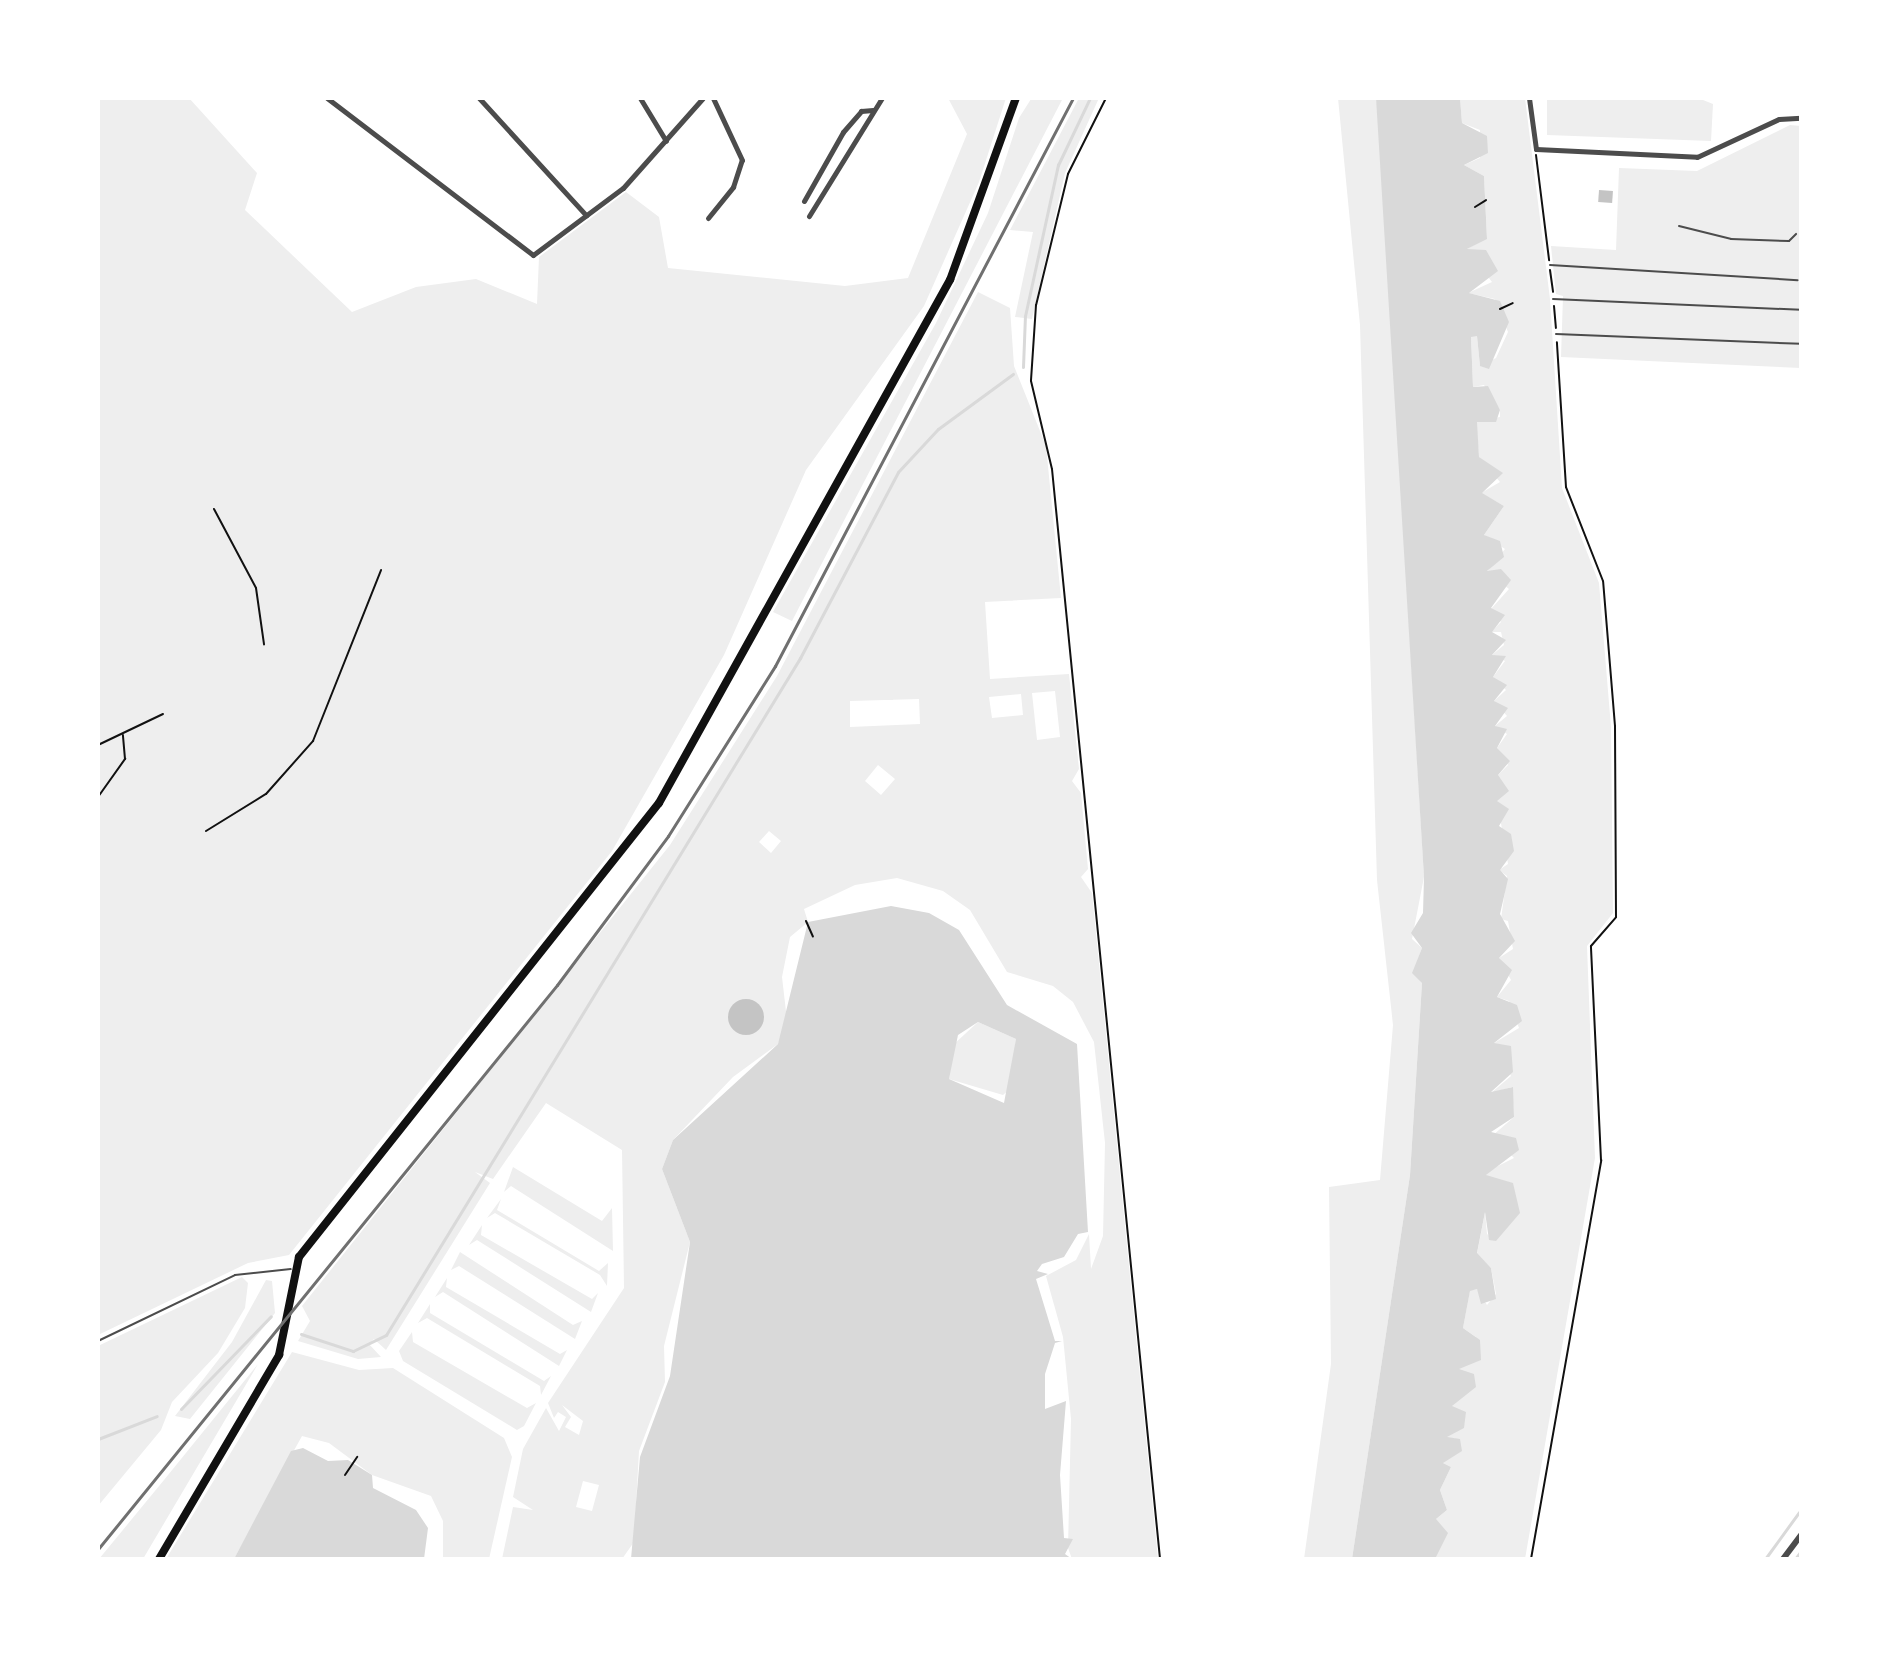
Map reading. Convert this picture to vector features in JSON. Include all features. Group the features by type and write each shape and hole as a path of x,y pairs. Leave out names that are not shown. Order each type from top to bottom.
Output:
{"main road":[{"path":"159,1559 279,1355 293,1269 659,803 950,280 1016,98"}],"street":[{"path":"327,98 533,255 586,215 666,141 703,98"},
{"path":"479,98 586,215"},
{"path":"640,98 666,141"},
{"path":"708,218 733,187 742,160 713,98"},
{"path":"809,216 882,98"},
{"path":"1529,98 1536,149 1697,157 1779,119 1801,118"},
{"path":"804,201 843,132 861,111 874,110"},
{"path":"1783,1559 1801,1535"}],"lane":[{"path":"1679,226 1731,239 1789,241 1796,234"},
{"path":"1550,265 1670,268 1798,280"},
{"path":"1553,299 1801,310"},
{"path":"1556,334 1801,344"},
{"path":"98,1341 235,1275 293,1269"}],"path":[{"path":"1106,98 1068,174 1036,305 1031,381 1052,469 1160,1559"},
{"path":"1531,1559 1601,1160 1591,946 1616,917 1615,726 1603,581 1566,487 1550,265 1536,149"},
{"path":"1474,194 1475,207"},
{"path":"1475,201 1486,200"},
{"path":"1500,309 1513,303"},
{"path":"214,509 256,588 264,644"},
{"path":"206,831 266,794 313,741 381,570"},
{"path":"98,745 163,714"},
{"path":"98,797 125,759 123,735"},
{"path":"806,921 813,937"},
{"path":"345,1475 357,1457"}],"shaded area":[{"path":"98,98 189,98 257,173 245,210 352,312 416,287 476,279 537,304 539,257 626,192 659,217 668,268 845,286 908,278 967,134 948,98 1006,98 979,182 924,306 806,470 724,655 612,851 289,1255 248,1263 98,1335"},
{"path":"1063,98 792,621 773,612 936,323 988,213 1019,118 1031,99"},
{"path":"1079,98 1099,98 1065,173 1032,319 1015,317 1033,232 1010,230"},
{"path":"1338,98 1376,98 1379,116 1424,877 1412,939 1422,948 1413,972 1422,983 1410,1175 1352,1559 1304,1559 1331,1364 1329,1187 1380,1180 1393,1025 1377,880 1360,325"},
{"path":"1376,98 1460,98 1462,123 1487,136 1488,153 1464,165 1484,176 1487,239 1467,249 1486,250 1498,271 1469,293 1500,301 1509,322 1489,369 1480,366 1477,336 1471,337 1473,387 1488,386 1500,410 1496,422 1477,422 1479,457 1503,473 1482,493 1504,506 1484,535 1500,541 1504,557 1487,571 1501,569 1511,580 1491,608 1505,615 1492,632 1506,640 1492,655 1506,656 1493,677 1507,685 1494,701 1508,708 1495,726 1507,729 1497,748 1510,761 1498,775 1509,791 1497,801 1509,809 1499,826 1511,834 1514,851 1500,870 1508,879 1500,914 1515,941 1499,958 1512,970 1497,997 1517,1005 1522,1021 1494,1043 1511,1046 1513,1072 1491,1092 1513,1087 1514,1117 1491,1132 1516,1138 1519,1150 1486,1175 1513,1183 1520,1213 1496,1241 1489,1240 1485,1212 1477,1253 1491,1268 1496,1299 1481,1304 1477,1289 1470,1291 1463,1328 1480,1340 1481,1360 1459,1369 1474,1374 1476,1387 1452,1406 1466,1412 1464,1428 1447,1437 1460,1439 1462,1451 1443,1463 1451,1467 1440,1490 1447,1510 1436,1519 1448,1533 1435,1559 1352,1559 1410,1175 1422,983 1412,973 1422,948 1411,933 1423,913 1424,877"},
{"path":"1460,98 1525,98 1550,299 1562,488 1599,583 1611,727 1613,913 1587,946 1595,1158 1525,1559 1432,1557 1436,1519 1447,1510 1440,1490 1451,1467 1443,1463 1455,1438 1447,1438 1458,1370 1476,1337 1463,1328 1470,1290 1477,1289 1487,1305 1496,1294 1491,1268 1477,1254 1485,1212 1487,1234 1496,1241 1486,1172 1514,1158 1492,1136 1514,1117 1512,1087 1491,1093 1511,1076 1494,1043 1519,1028 1509,1001 1497,997 1511,980 1499,958 1513,949 1508,921 1501,919 1507,876 1499,870 1508,864 1497,800 1498,775 1508,765 1497,748 1507,734 1495,726 1507,716 1494,701 1506,690 1493,677 1505,661 1492,655 1504,645 1501,632 1491,632 1501,622 1491,609 1509,589 1487,572 1505,549 1484,535 1504,506 1481,493 1500,482 1479,457 1476,422 1500,417 1500,410 1484,385 1473,387 1471,336 1477,336 1480,366 1496,358 1508,332 1495,299 1468,293 1492,282 1467,249 1487,238 1484,176 1464,165 1480,158 1480,130 1462,123"},
{"path":"1547,98 1698,98 1713,104 1711,141 1547,135"},
{"path":"1790,125 1801,126 1801,368 1561,357 1563,296 1556,294 1551,246 1616,250 1619,168 1697,171"},
{"path":"978,292 1010,308 1014,366 1046,446 1061,598 985,602 990,679 1069,674 1079,769 1072,781 1081,793 1088,869 1081,877 1092,893 1158,1559 1072,1559 1068,1548 1071,1419 1063,1337 1046,1276 1076,1260 1089,1234 1091,1269 1103,1236 1105,1143 1094,1042 1073,1002 1053,986 1007,972 970,910 943,891 897,878 855,885 804,909 808,922 790,937 782,977 787,1020 778,1044 733,1077 673,1140 662,1169 690,1242 664,1346 665,1382 639,1451 634,1542 622,1559 502,1559 513,1507 533,1510 513,1497 523,1449 546,1408 559,1431 566,1417 558,1412 554,1418 548,1403 624,1288 622,1150 546,1103 493,1179 475,1172 490,1183 386,1350 374,1339 369,1344 381,1357 358,1359 298,1341 310,1321 302,1306 670,845 777,676","holes":["1055,691 1060,737 1037,740 1032,693","1021,694 1023,715 992,718 989,697","919,699 920,724 850,727 850,701","878,765 895,779 881,795 865,781","769,831 781,841 771,853 759,842","562,1405 583,1421 579,1435 565,1427 571,1417","583,1481 599,1485 592,1511 576,1507"]},
{"path":"891,906 929,913 959,930 1007,1005 1077,1044 1088,1232 1078,1234 1064,1257 1042,1264 1037,1271 1048,1274 1036,1279 1055,1341 1062,1341 1055,1343 1045,1374 1045,1409 1066,1401 1060,1475 1064,1538 1073,1539 1065,1554 1072,1559 631,1559 640,1457 670,1376 690,1242 662,1169 673,1140 778,1044 808,922","holes":["978,1022 1016,1039 1004,1103 949,1079 958,1035"]},
{"path":"978,1022 1016,1039 1011,1088 1003,1095 949,1079 953,1045"},
{"path":"513,1167 602,1221 612,1208 613,1251 511,1186 504,1192"},
{"path":"501,1199 497,1210 599,1271 608,1263 607,1286 600,1275 495,1213 487,1218"},
{"path":"482,1225 481,1235 592,1299 598,1293 591,1312 477,1240 469,1245"},
{"path":"460,1252 573,1325 582,1321 575,1339 459,1266 451,1270"},
{"path":"242,1277 248,1283 245,1308 218,1353 172,1402 161,1430 98,1506 98,1346"},
{"path":"447,1278 446,1287 560,1354 567,1350 559,1366 443,1292 435,1297"},
{"path":"266,1280 272,1281 275,1313 190,1419 175,1416 232,1342"},
{"path":"430,1304 430,1313 544,1381 551,1376 541,1395 540,1386 427,1318 418,1323"},
{"path":"412,1332 413,1342 527,1408 536,1403 524,1426 517,1430 403,1361 399,1351"},
{"path":"292,1352 359,1370 393,1368 504,1438 512,1457 489,1559 443,1559 443,1521 431,1496 372,1475 329,1443 302,1436 234,1559 166,1559"},
{"path":"258,1364 143,1559 99,1559 164,1480"},
{"path":"303,1448 328,1461 348,1460 372,1475 373,1488 416,1510 428,1528 424,1559 234,1559 291,1451"}],"building":[{"path":"1599,190 1613,191 1612,203 1598,202"},
{"path":"746,999 759,1004 764,1017 759,1030 746,1035 733,1030 728,1017 733,1004"}],"waterway":[{"path":"1023,367 1025,316 1058,165 1090,98"},
{"path":"301,1334 353,1351 386,1335 800,658 898,472 938,429 1013,374"},
{"path":"181,1409 271,1316"},
{"path":"98,1439 157,1416"},
{"path":"1765,1559 1799,1512"},
{"path":"1795,1559 1801,1551"}],"railway":[{"path":"98,1549 557,985 668,836 775,666 1073,98"}]}
